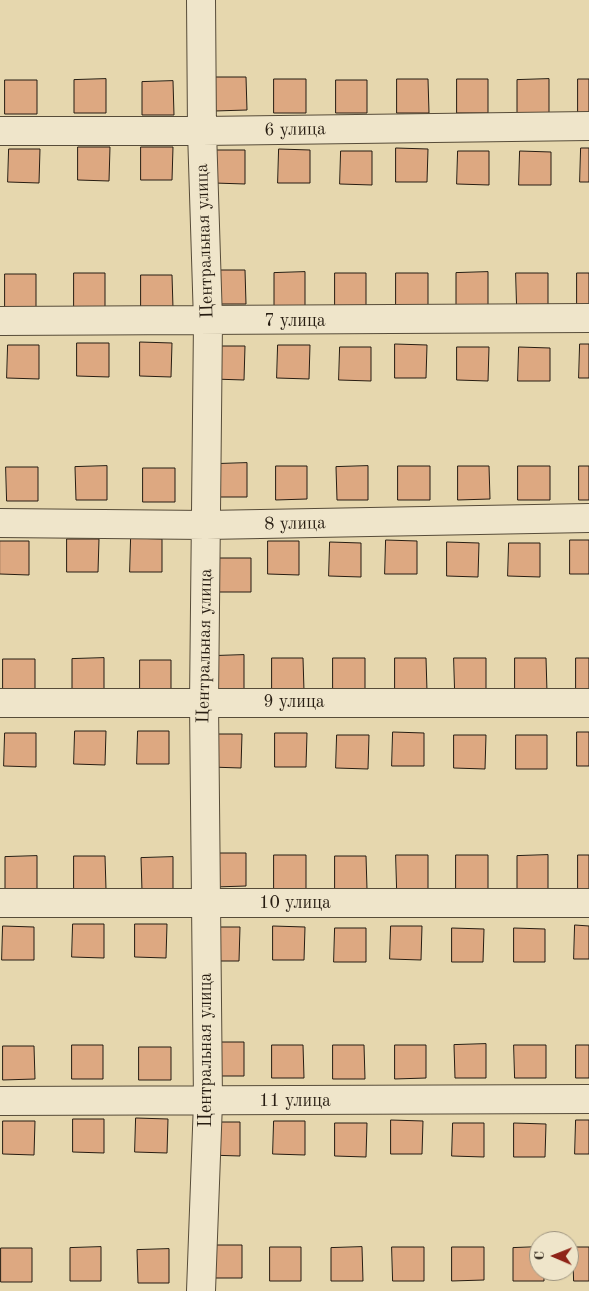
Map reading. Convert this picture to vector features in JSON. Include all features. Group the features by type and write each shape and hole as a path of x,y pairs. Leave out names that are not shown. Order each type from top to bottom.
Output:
{"street":[{"name":"Центральная улица","path":"201,0 202,131 208,321 204,702 208,1102 201,1291"},
{"name":"6 улица","path":"0,131 202,131 589,126"},
{"name":"7 улица","path":"0,321 589,318"},
{"name":"8 улица","path":"0,523 206,525 589,518"},
{"name":"9 улица","path":"0,703 589,703"},
{"name":"10 улица","path":"0,903 589,904"},
{"name":"11 улица","path":"0,1101 208,1102 589,1099"}],"building":[{"path":"215,77 246,77 247,110 215,111"},
{"path":"106,79 106,113 74,113 74,80"},
{"path":"274,79 306,79 306,113 274,113"},
{"path":"397,79 428,79 429,113 397,113"},
{"path":"457,79 488,79 488,113 457,113"},
{"path":"549,79 549,113 517,113 517,80"},
{"path":"578,79 589,79 589,113 578,113"},
{"path":"5,80 37,80 37,114 5,114"},
{"path":"336,80 367,80 367,113 336,113"},
{"path":"173,81 174,115 142,115 142,82"},
{"path":"78,147 110,147 109,181 78,180"},
{"path":"141,147 173,147 172,180 141,180"},
{"path":"396,148 428,149 427,182 396,182"},
{"path":"581,148 589,148 589,182 580,182"},
{"path":"9,149 40,149 39,183 8,182"},
{"path":"279,149 310,150 310,183 278,183"},
{"path":"214,150 245,150 245,184 214,183"},
{"path":"341,151 372,151 372,185 340,184"},
{"path":"458,151 489,151 489,185 457,184"},
{"path":"520,151 551,152 551,185 519,185"},
{"path":"214,270 245,270 246,304 214,304"},
{"path":"305,272 305,306 274,306 274,273"},
{"path":"488,272 488,306 456,306 456,273"},
{"path":"74,273 105,273 105,307 74,307"},
{"path":"335,273 366,273 366,306 335,307"},
{"path":"396,273 428,273 428,306 396,306"},
{"path":"516,273 548,273 548,306 517,307"},
{"path":"577,273 589,273 589,306 577,306"},
{"path":"5,274 36,274 36,307 5,307"},
{"path":"141,275 172,275 173,308 141,308"},
{"path":"140,342 172,343 171,377 140,376"},
{"path":"77,343 109,343 109,377 77,376"},
{"path":"395,344 427,345 426,378 395,378"},
{"path":"580,344 589,344 589,378 579,378"},
{"path":"8,345 39,345 39,379 7,378"},
{"path":"278,345 310,345 309,379 277,378"},
{"path":"213,346 245,346 244,380 213,379"},
{"path":"340,347 371,347 371,381 339,380"},
{"path":"457,347 489,347 488,381 457,380"},
{"path":"519,347 550,348 550,381 518,381"},
{"path":"247,463 247,497 216,497 216,464"},
{"path":"107,466 107,500 76,500 75,467"},
{"path":"276,466 307,466 307,499 276,500"},
{"path":"368,466 368,500 337,500 336,467"},
{"path":"398,466 430,466 430,500 398,500"},
{"path":"458,466 489,466 490,499 458,500"},
{"path":"518,466 550,466 550,500 518,500"},
{"path":"579,466 589,466 589,500 579,500"},
{"path":"6,467 38,467 38,501 7,501"},
{"path":"143,468 175,468 175,502 143,502"},
{"path":"131,538 162,539 162,572 130,572"},
{"path":"67,539 99,539 98,572 67,572"},
{"path":"386,540 417,541 417,574 385,574"},
{"path":"570,540 589,540 589,574 570,574"},
{"path":"0,541 29,541 29,575 0,574"},
{"path":"268,541 299,541 299,575 268,574"},
{"path":"330,542 361,543 361,577 329,576"},
{"path":"447,542 479,543 478,577 447,576"},
{"path":"509,543 540,543 540,577 508,576"},
{"path":"219,558 251,558 251,592 219,592"},
{"path":"244,655 244,689 213,689 213,656"},
{"path":"104,658 104,692 72,692 72,659"},
{"path":"272,658 303,658 304,691 272,692"},
{"path":"333,658 365,658 365,692 333,692"},
{"path":"395,658 426,658 427,691 395,692"},
{"path":"454,658 486,658 486,691 455,691"},
{"path":"515,658 546,658 547,692 515,692"},
{"path":"576,658 589,658 589,692 576,692"},
{"path":"3,659 35,659 35,692 3,693"},
{"path":"140,660 171,660 171,694 140,694"},
{"path":"75,731 106,731 105,765 74,764"},
{"path":"138,731 169,731 169,764 137,764"},
{"path":"393,732 424,733 424,766 392,766"},
{"path":"577,732 589,732 589,766 577,766"},
{"path":"5,733 36,733 36,767 4,766"},
{"path":"275,733 307,733 306,767 275,767"},
{"path":"210,734 242,734 241,768 210,767"},
{"path":"337,735 369,735 368,769 336,768"},
{"path":"454,735 486,735 485,769 454,768"},
{"path":"516,735 547,735 547,769 516,769"},
{"path":"214,853 246,853 246,886 215,887"},
{"path":"274,855 306,855 306,889 274,889"},
{"path":"396,855 428,855 428,889 397,889"},
{"path":"456,855 488,855 488,889 456,889"},
{"path":"548,855 548,889 517,889 517,856"},
{"path":"578,855 589,855 589,889 578,889"},
{"path":"37,856 37,890 5,890 5,857"},
{"path":"74,856 105,856 106,889 74,889"},
{"path":"335,856 366,856 367,889 335,889"},
{"path":"173,857 173,891 142,891 141,858"},
{"path":"73,924 104,924 104,958 72,957"},
{"path":"135,924 167,924 166,958 135,957"},
{"path":"575,925 589,926 589,959 574,959"},
{"path":"3,926 34,927 34,960 2,960"},
{"path":"273,926 305,927 304,960 273,960"},
{"path":"391,926 422,926 421,960 390,959"},
{"path":"208,927 240,927 239,961 208,961"},
{"path":"335,928 366,928 366,962 334,962"},
{"path":"452,928 484,929 483,962 452,962"},
{"path":"514,928 545,929 545,962 514,962"},
{"path":"212,1042 244,1042 244,1076 212,1076"},
{"path":"486,1044 486,1078 455,1078 454,1045"},
{"path":"72,1045 103,1045 103,1079 72,1079"},
{"path":"272,1045 303,1045 304,1078 272,1078"},
{"path":"333,1045 364,1045 365,1079 333,1079"},
{"path":"395,1045 426,1045 426,1078 395,1079"},
{"path":"514,1045 546,1045 546,1078 515,1078"},
{"path":"576,1045 589,1045 589,1078 576,1078"},
{"path":"3,1046 34,1046 35,1079 3,1080"},
{"path":"139,1047 171,1047 171,1080 139,1080"},
{"path":"136,1118 168,1119 167,1153 135,1152"},
{"path":"73,1119 104,1119 104,1153 73,1152"},
{"path":"391,1120 423,1121 422,1154 391,1154"},
{"path":"576,1120 589,1120 589,1154 575,1154"},
{"path":"3,1121 35,1121 34,1155 3,1154"},
{"path":"274,1121 305,1121 305,1155 273,1154"},
{"path":"209,1122 240,1122 240,1156 208,1155"},
{"path":"335,1123 367,1123 366,1157 335,1156"},
{"path":"453,1123 484,1123 484,1157 452,1156"},
{"path":"514,1123 546,1124 545,1157 514,1157"},
{"path":"210,1245 242,1245 242,1278 210,1278"},
{"path":"101,1247 101,1281 70,1281 70,1248"},
{"path":"270,1247 301,1247 301,1281 270,1281"},
{"path":"362,1247 363,1281 331,1281 331,1248"},
{"path":"392,1247 424,1247 424,1281 393,1281"},
{"path":"452,1247 484,1247 484,1280 452,1281"},
{"path":"529,1247 529,1281 513,1281 513,1248"},
{"path":"579,1247 589,1247 589,1281 579,1281"},
{"path":"1,1248 32,1248 32,1282 1,1282"},
{"path":"169,1249 169,1283 138,1283 137,1250"}]}
